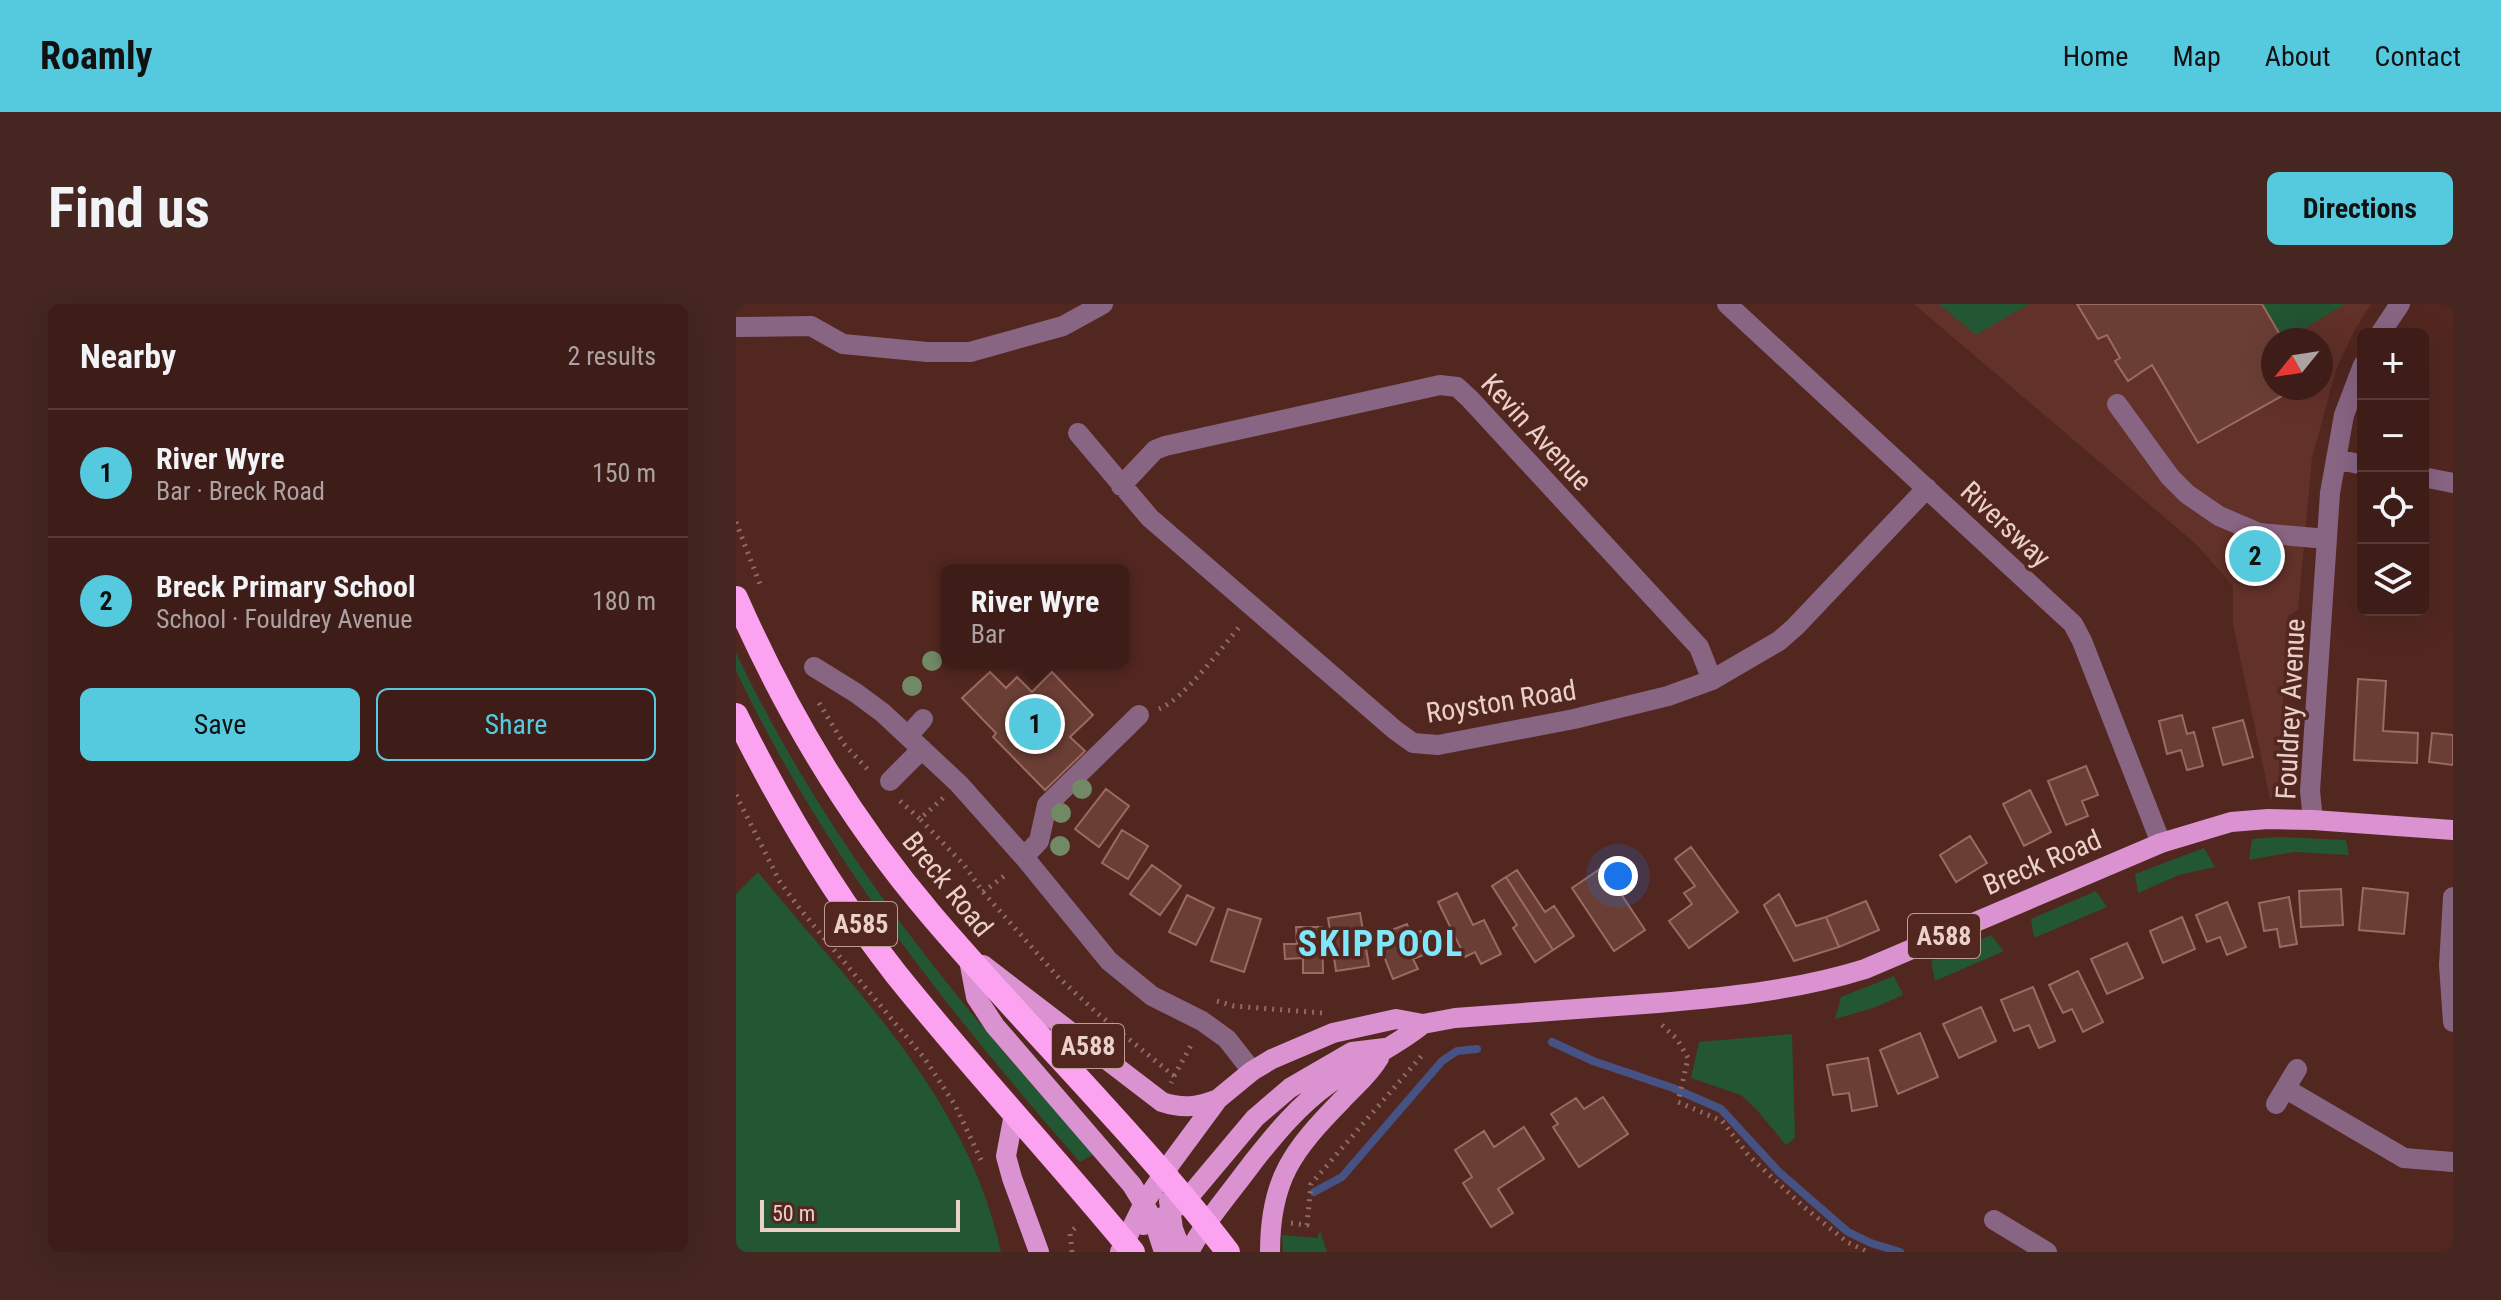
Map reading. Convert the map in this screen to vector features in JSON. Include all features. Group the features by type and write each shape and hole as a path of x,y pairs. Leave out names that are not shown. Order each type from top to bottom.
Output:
{"highway":[{"name":"Breck Road","path":"736,598 779,690 867,831 968,955 1164,1173"},
{"name":"A585","path":"736,718 789,813 895,972 1127,1243"},
{"name":"A585","path":"1164,1173 1164,1209 1180,1246 1225,1249"}],"main road":[{"name":"Breck Road","path":"1218,1099 1272,1059 1333,1033 1396,1019 1423,1024 1455,1018 1719,997 1832,980 1865,969 2161,843 2231,822 2313,820 2453,830"},
{"name":"A588","path":"968,955 999,975 1162,1102 1177,1107 1197,1107 1218,1099"},
{"path":"968,955 976,997 995,1026 1093,1142 1164,1209 1180,1246"},
{"name":"Breck Road","path":"1282,1126 1330,1083 1407,1037 1423,1024"},
{"name":"A588","path":"1164,1209 1290,1088 1352,1052 1385,1048"},
{"name":"A588","path":"1270,1252 1270,1221 1278,1187 1288,1164 1322,1121 1370,1073 1385,1048"},
{"path":"1252,1071 1273,1102 1282,1126 1288,1164"},
{"name":"A588","path":"1164,1209 1164,1173 1218,1099"},
{"path":"1014,1114 1006,1156 1039,1252"},
{"name":"A588","path":"1180,1246 1282,1126"},
{"path":"1127,1243 1164,1209"}],"street":[{"path":"736,327 811,326 843,344 927,352 970,352 1063,326 1103,304"},
{"name":"Riversway","path":"1727,304 2073,624 2161,843"},
{"path":"2384,328 2400,304"},
{"name":"Fouldrey Avenue","path":"2313,820 2310,791 2330,493 2344,415 2357,381"},
{"name":"Kevin Avenue","path":"1121,486 1155,450 1165,446 1440,385 1457,387 1699,647 1712,680"},
{"path":"2117,404 2170,477 2187,494 2219,516 2259,533 2327,539"},
{"name":"Royston Road","path":"1078,433 1150,518 1255,610 1395,730 1413,743 1438,745 1574,719 1668,696 1712,680 1779,641 1795,627 1927,488"},
{"path":"2336,459 2357,464"},
{"path":"2429,478 2453,483"},
{"path":"814,667 883,713 959,784 1109,961 1152,996 1202,1021 1227,1039 1252,1071"},
{"path":"1024,857 1039,841 1047,805 1139,715"},
{"path":"890,781 915,742 923,719"},
{"path":"2453,897 2449,965 2453,1022"},
{"path":"2297,1069 2281,1096 2404,1158 2453,1162"},
{"path":"1994,1220 2041,1250"}],"path":[{"path":"1139,715 1164,707 1186,688 1255,610"},
{"path":"959,784 920,819 964,865 983,892 1059,978 1174,1076 1162,1102"},
{"path":"736,795 780,882 925,1059 955,1105 988,1175"},
{"path":"983,892 1024,857"},
{"path":"1209,999 1234,1006 1327,1013"},
{"path":"1270,1221 1307,1225 1311,1184 1425,1053 1423,1024"},
{"path":"1678,1025 1662,1025 1677,1039 1688,1058 1678,1102 1722,1121 1749,1156 1804,1207 1847,1242 1868,1252"}],"shaded area":[{"path":"1914,304 2371,304 2354,331 2333,381 2333,328 2261,328 2261,400 2328,400 2312,458 2298,610 2288,616 2280,759 2290,770 2286,784 2272,799 2233,624 2233,586 2197,545"}],"green space":[{"path":"1939,304 2029,304 1976,335"},
{"path":"2262,304 2345,304 2305,328 2276,328"},
{"path":"736,653 810,790 896,917 991,1037 1094,1154 1080,1162 936,989 891,928 848,867 770,738 736,671"},
{"path":"2252,839 2346,840 2349,855 2294,852 2249,860"},
{"path":"2204,848 2215,867 2179,875 2138,893 2135,874"},
{"path":"758,872 868,1003 935,1095 963,1144 985,1196 1001,1252 736,1252 736,894"},
{"path":"2096,891 2107,907 2034,938 2031,919"},
{"path":"1991,935 2004,951 1935,981 1931,961"},
{"path":"1894,976 1903,995 1835,1019 1841,997"},
{"path":"1792,1034 1795,1138 1786,1145 1741,1095 1691,1078 1699,1042"},
{"path":"1320,1231 1327,1252 1283,1252 1282,1235 1317,1238"}],"building":[{"path":"2077,304 2262,304 2276,328 2261,328 2261,400 2275,400 2198,443 2152,365 2128,381 2115,361 2120,358 2107,335 2098,339"},
{"path":"990,672 1006,688 1017,677 1032,692 1052,672 1093,715 1070,737 1085,751 1045,790 993,737 996,733 962,698"},
{"path":"2358,679 2386,681 2383,731 2418,733 2417,763 2354,760"},
{"path":"2182,715 2187,734 2194,732 2203,766 2187,770 2181,750 2167,754 2159,721"},
{"path":"2243,720 2253,757 2223,765 2213,728"},
{"path":"2432,733 2453,735 2453,765 2429,762"},
{"path":"2086,766 2098,795 2082,801 2088,816 2066,825 2048,781"},
{"path":"1106,789 1129,806 1099,847 1075,829"},
{"path":"2030,790 2051,832 2024,846 2003,804"},
{"path":"1122,830 1148,846 1128,879 1102,863"},
{"path":"1970,836 1987,863 1956,882 1940,855"},
{"path":"1691,847 1738,912 1689,948 1669,921 1692,904 1684,893 1695,886 1675,859"},
{"path":"1152,865 1181,886 1160,915 1130,894"},
{"path":"1603,867 1645,930 1614,951 1572,888"},
{"path":"1517,870 1545,912 1554,906 1574,936 1553,950 1506,877"},
{"path":"1506,877 1553,950 1535,962 1513,928 1517,925 1492,886"},
{"path":"2363,888 2408,893 2404,934 2359,930"},
{"path":"2341,889 2343,925 2301,927 2299,891"},
{"path":"1457,893 1473,925 1484,920 1501,954 1481,964 1475,952 1465,957 1438,902"},
{"path":"1779,894 1796,926 1826,917 1839,947 1794,961 1764,905"},
{"path":"1187,895 1214,908 1196,945 1169,932"},
{"path":"2289,897 2297,944 2280,947 2277,929 2264,931 2259,903"},
{"path":"1866,901 1879,930 1839,947 1826,917"},
{"path":"2227,902 2246,947 2227,955 2220,937 2207,942 2196,915"},
{"path":"1228,909 1261,919 1244,972 1211,961"},
{"path":"1360,913 1369,966 1336,971 1328,918"},
{"path":"2182,917 2195,949 2163,963 2150,931"},
{"path":"1407,924 1411,935 1421,931 1429,953 1413,959 1418,969 1393,979 1376,936"},
{"path":"1296,927 1322,927 1323,973 1303,973 1303,958 1285,959 1284,944 1297,944"},
{"path":"2127,943 2143,978 2107,994 2091,959"},
{"path":"2078,971 2103,1022 2083,1032 2072,1009 2063,1013 2049,985"},
{"path":"2033,987 2055,1041 2039,1048 2029,1025 2014,1031 2001,1000"},
{"path":"1981,1007 1996,1041 1959,1058 1943,1024"},
{"path":"1920,1033 1938,1077 1898,1094 1880,1050"},
{"path":"1868,1058 1877,1106 1852,1111 1849,1093 1833,1095 1827,1065"},
{"path":"1603,1097 1628,1134 1579,1167 1553,1127 1558,1124 1551,1114 1576,1098 1584,1109"},
{"path":"1524,1127 1544,1159 1498,1189 1513,1213 1491,1227 1463,1183 1472,1177 1455,1150 1484,1131 1494,1147"}],"waterway":[{"path":"1552,1042 1593,1061 1673,1088 1721,1109 1779,1172 1848,1232 1900,1252"},
{"path":"1314,1192 1342,1177 1442,1061 1457,1051 1477,1049"}],"place":[{"name":"Breck Primary School","path":"2255,556"},
{"name":"River Wyre","path":"1035,724"}],"district":[{"name":"SKIPPOOL","path":"1381,943"}]}
